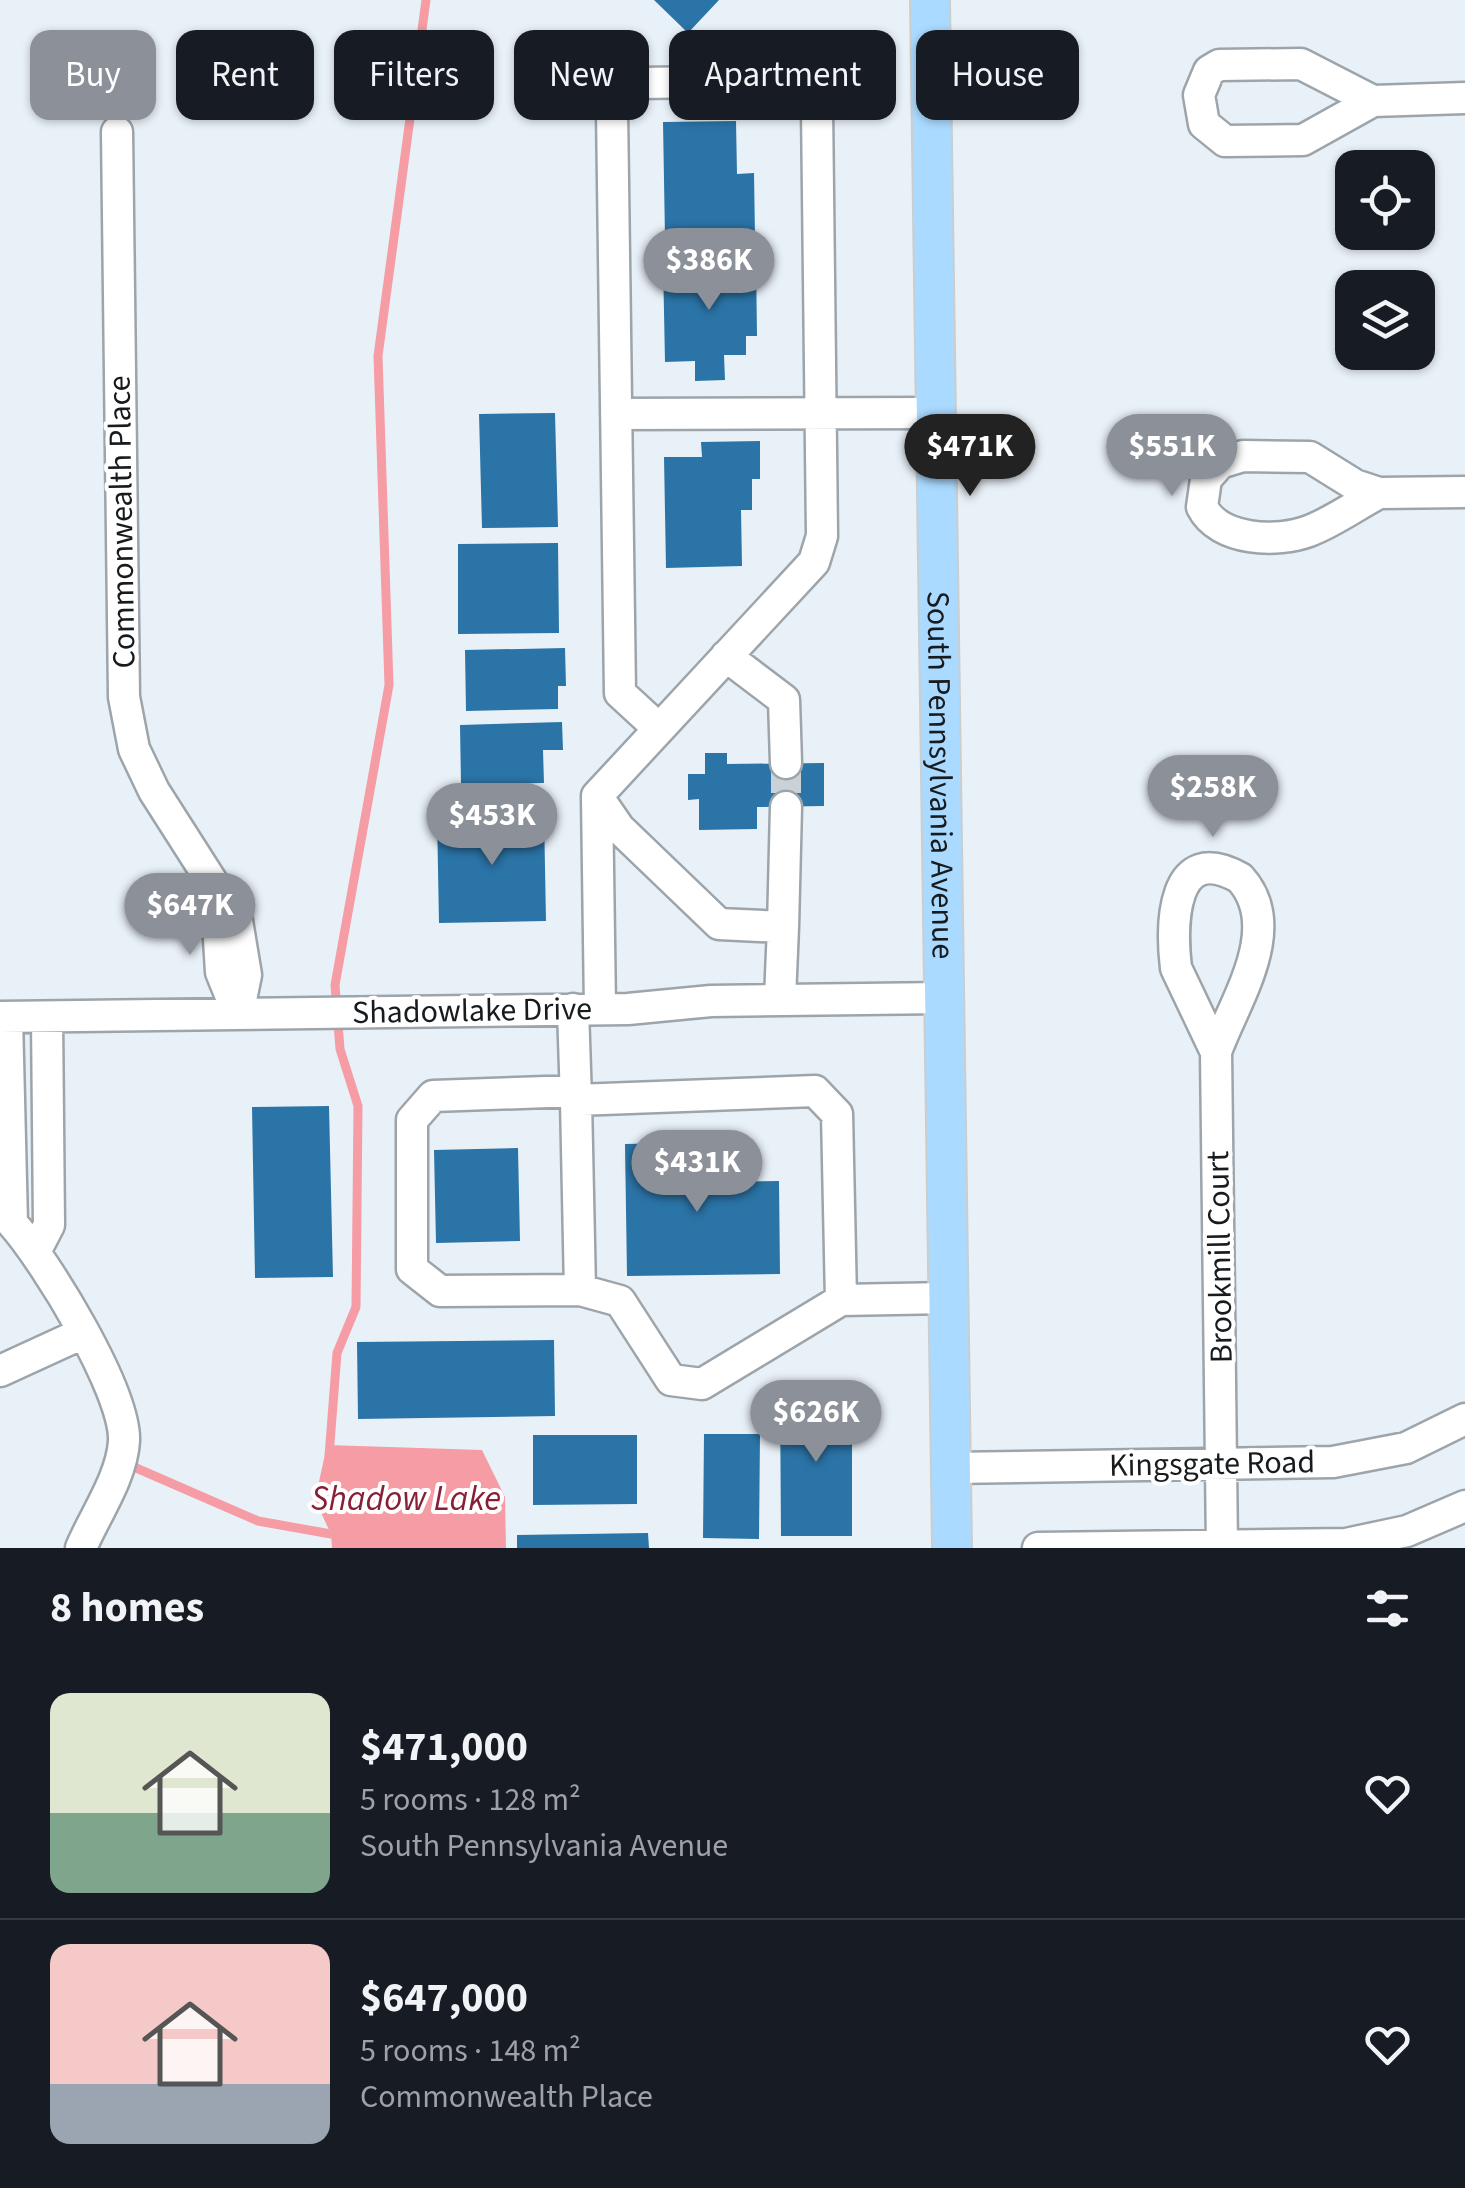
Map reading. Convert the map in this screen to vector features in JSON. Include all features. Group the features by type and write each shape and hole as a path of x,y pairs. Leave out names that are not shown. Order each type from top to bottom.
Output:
{"main road":[{"name":"South Pennsylvania Avenue","path":"930,0 952,1548"}],"street":[{"path":"1372,101 1303,140 1236,143 1214,135 1204,124 1199,95 1209,71 1219,65 1289,62 1372,101 1465,98"},
{"path":"580,1290 576,1095 587,1009 597,796 814,562 822,536 817,108 792,81 640,83 612,110 620,693 658,728"},
{"name":"Commonwealth Place","path":"117,132 124,697 134,749 144,770 237,921 246,975 238,1014"},
{"path":"616,414 936,413"},
{"path":"1378,493 1323,525 1293,535 1234,533 1212,522 1202,506 1206,480 1220,463 1242,456 1310,457 1355,485 1378,493 1465,492"},
{"path":"726,656 784,700 786,763"},
{"path":"597,796 619,828 719,924 783,927"},
{"path":"780,999 786,807"},
{"name":"Brookmill Court","path":"1216,1052 1181,980 1174,952 1174,899 1188,878 1209,870 1240,878 1255,908 1253,973 1229,1015 1216,1052 1222,1547"},
{"name":"Shadowlake Drive","path":"4,1017 587,1009 780,999 944,998"},
{"path":"36,1250 49,1224 47,1016"},
{"path":"4,1017 12,1144 12,1223 36,1250 83,1333 119,1413 124,1440 118,1469 81,1548"},
{"path":"841,1300 836,1114 815,1092 433,1096 412,1120 412,1270 440,1291 580,1290 620,1301 671,1380 702,1384 841,1300 948,1298"},
{"path":"12,1144 49,1144"},
{"path":"0,1251 36,1250"},
{"path":"0,1371 83,1333"},
{"name":"Kingsgate Road","path":"950,1468 1333,1462 1374,1456 1442,1434 1465,1419"},
{"path":"1038,1548 1222,1547 1374,1539 1408,1530 1465,1506"}],"water":[{"name":"Shadow Lake","path":"327,1445 482,1450 505,1497 506,1548 332,1548 331,1534 315,1500"}],"building":[{"path":"654,0 719,0 691,30 685,30"},
{"path":"736,121 737,174 754,173 755,237 665,238 663,122"},
{"path":"756,260 757,336 746,336 746,355 724,355 725,380 695,381 695,361 665,362 663,262"},
{"path":"555,413 558,527 482,528 479,414"},
{"path":"760,441 760,479 752,479 752,510 741,510 742,566 666,568 664,457 702,457 701,442"},
{"path":"558,543 559,633 458,634 458,544"},
{"path":"565,648 566,686 558,686 558,709 466,711 465,650"},
{"path":"562,722 563,750 543,750 544,783 461,784 460,725"},
{"path":"705,753 727,753 727,764 824,763 824,806 757,807 757,829 699,830 699,799 688,800 688,774 705,774"},
{"path":"544,814 546,921 439,923 437,816"},
{"path":"329,1106 333,1277 255,1278 252,1107"},
{"path":"718,1142 718,1182 779,1181 780,1274 627,1276 625,1144"},
{"path":"518,1148 520,1241 436,1243 434,1150"},
{"path":"554,1340 555,1416 358,1419 357,1342"},
{"path":"852,1393 852,1536 781,1536 780,1394"},
{"path":"704,1434 760,1434 759,1539 703,1538"},
{"path":"533,1435 637,1435 637,1504 533,1505"},
{"path":"648,1533 649,1548 517,1548 517,1535"}],"waterway":[{"path":"329,1456 337,1353 356,1307 358,1106 340,1049 335,985 389,685 378,356 426,0"},
{"path":"127,1464 258,1521 331,1534"}],"tunnel":[{"path":"786,763 786,807"}]}
